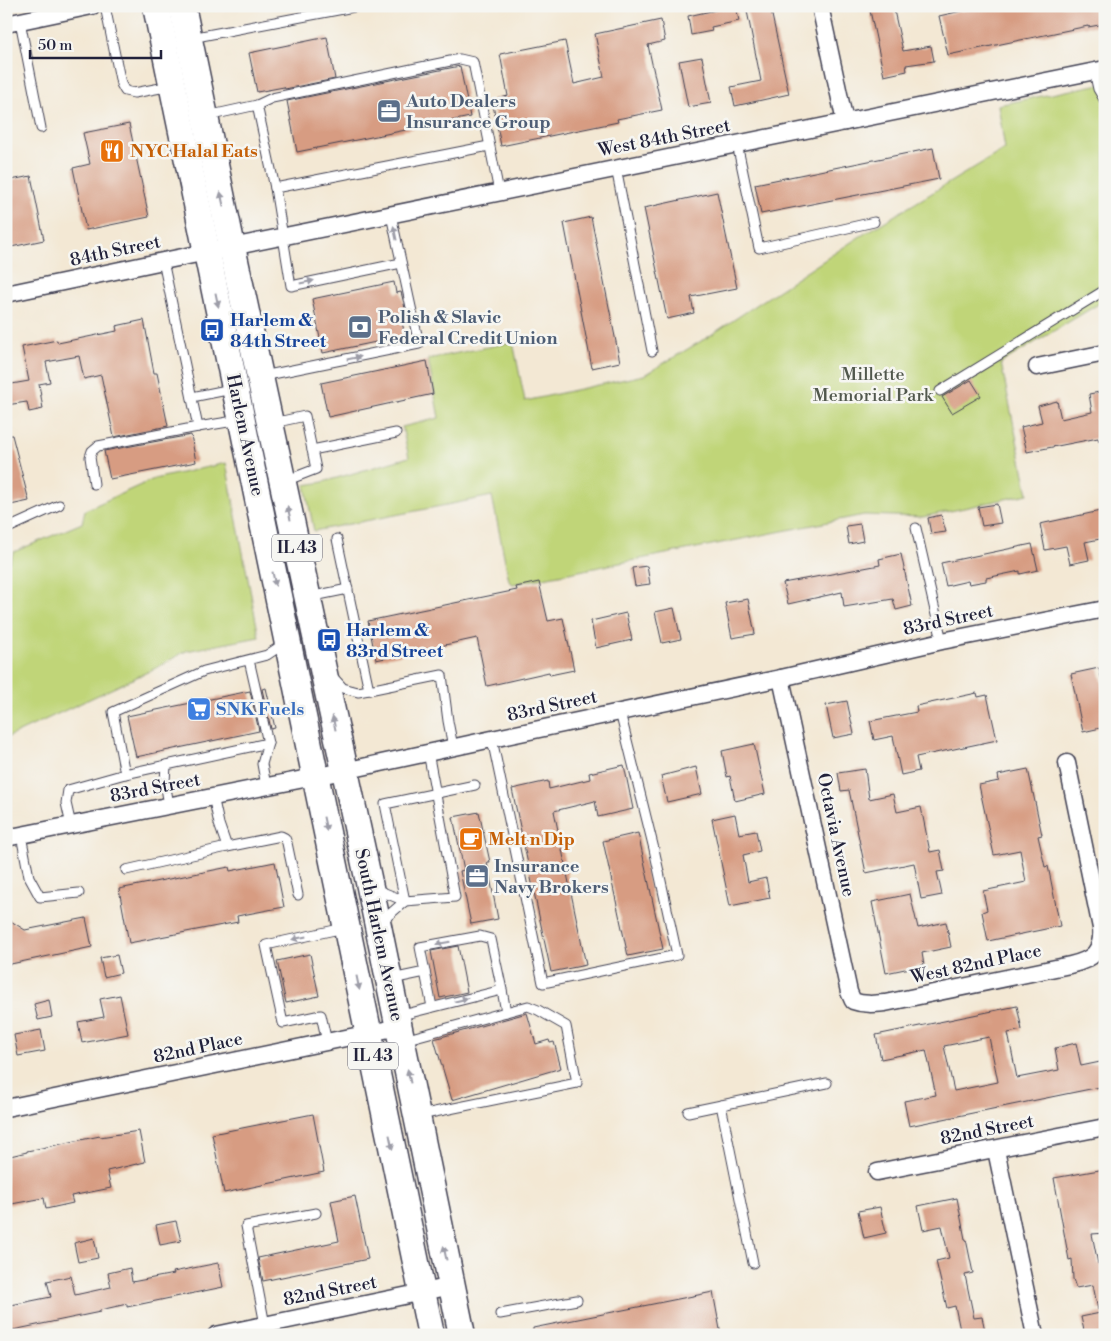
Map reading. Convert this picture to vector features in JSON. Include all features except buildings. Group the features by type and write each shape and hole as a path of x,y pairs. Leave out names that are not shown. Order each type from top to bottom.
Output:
{"main road":[{"name":"Harlem Avenue","path":"156,6 315,776"},
{"name":"Harlem Avenue","path":"182,6 344,771"},
{"name":"South Harlem Avenue","path":"344,771 378,924 462,1335"},
{"name":"South Harlem Avenue","path":"315,776 431,1335"}],"street":[{"path":"13,22 67,9 92,6"},
{"path":"820,6 845,122"},
{"name":"West 84th Street","path":"232,247 1099,70"},
{"name":"84th Street","path":"6,294 232,247"},
{"path":"1037,367 1105,353"},
{"name":"83rd Street","path":"14,836 344,771 781,678 942,641 1105,609"},
{"name":"Octavia Avenue","path":"781,678 849,992 853,1001"},
{"name":"West 82nd Place","path":"853,1001 859,1004 885,1003 1083,962 1095,954 1100,946 1101,928 1067,763"},
{"name":"82nd Place","path":"6,1108 399,1028"},
{"name":"82nd Street","path":"877,1172 1105,1127"},
{"path":"996,1150 1035,1335"},
{"name":"82nd Street","path":"216,1335 452,1286"}],"lane":[{"path":"105,6 120,84 125,91 134,94 172,86"},
{"path":"188,39 359,6"},
{"path":"13,22 41,128"},
{"path":"205,116 257,104 272,98 460,59 473,62 499,192"},
{"path":"1099,70 1098,89 1105,101"},
{"path":"257,104 291,286 401,262"},
{"path":"737,144 759,248 874,222"},
{"path":"274,188 489,146"},
{"path":"616,168 652,351"},
{"path":"260,377 419,344 391,214"},
{"path":"163,261 198,427"},
{"path":"940,391 1105,290"},
{"path":"192,397 235,389"},
{"path":"270,423 305,416 316,469 282,482"},
{"path":"94,484 90,457 92,451 98,446 242,420"},
{"path":"312,450 396,433"},
{"path":"6,529 59,505"},
{"path":"916,528 942,641"},
{"path":"338,539 369,690"},
{"path":"307,598 348,589"},
{"path":"126,774 113,712 204,671 267,656 287,641"},
{"path":"249,660 268,743 262,764 266,786"},
{"path":"322,666 343,688 358,692 442,675 453,747"},
{"path":"492,738 543,983 677,955 654,849 620,712"},
{"path":"71,825 66,803 68,790 126,774 268,743"},
{"path":"370,887 405,901 455,898 428,752"},
{"path":"166,765 165,782 169,805"},
{"path":"405,901 385,804 475,785"},
{"path":"213,796 227,848"},
{"path":"14,836 29,877 40,897 79,893"},
{"path":"126,870 280,836 285,838 287,843 298,896"},
{"path":"378,924 405,901"},
{"path":"327,1042 321,1015 282,1023 266,945 346,928"},
{"path":"432,1007 420,947 480,936 491,939 506,1012"},
{"path":"389,979 425,972"},
{"path":"399,1028 432,1007 502,990"},
{"path":"399,1028 506,1012 528,1006 566,1026 577,1083 417,1116"},
{"path":"688,1112 827,1083"},
{"path":"721,1105 754,1263"},
{"path":"265,1324 246,1226 316,1213"},
{"path":"500,1314 577,1300"}],"green space":[{"name":"Millette Memorial Park","path":"1105,83 1105,300 1001,363 1028,494 923,517 864,515 513,584 509,581 492,496 314,531 305,485 323,482 409,457 402,427 439,418 428,359 513,342 525,401 644,375 708,337 859,237 1005,149 998,105"},
{"path":"226,463 259,637 186,651 154,669 6,738 6,568 14,552 82,523 85,510 154,479"}],"place":[{"name":"Auto Dealers Insurance Group","path":"389,111"},
{"name":"NYC Halal Eats","path":"112,151"},
{"name":"Polish & Slavic Federal Credit Union","path":"360,327"},
{"name":"Harlem & 84th Street","path":"212,330"},
{"name":"Harlem & 83rd Street","path":"329,640"},
{"name":"SNK Fuels","path":"199,709"},
{"name":"Melt n Dip","path":"471,839"},
{"name":"Insurance Navy Brokers","path":"477,876"}]}
